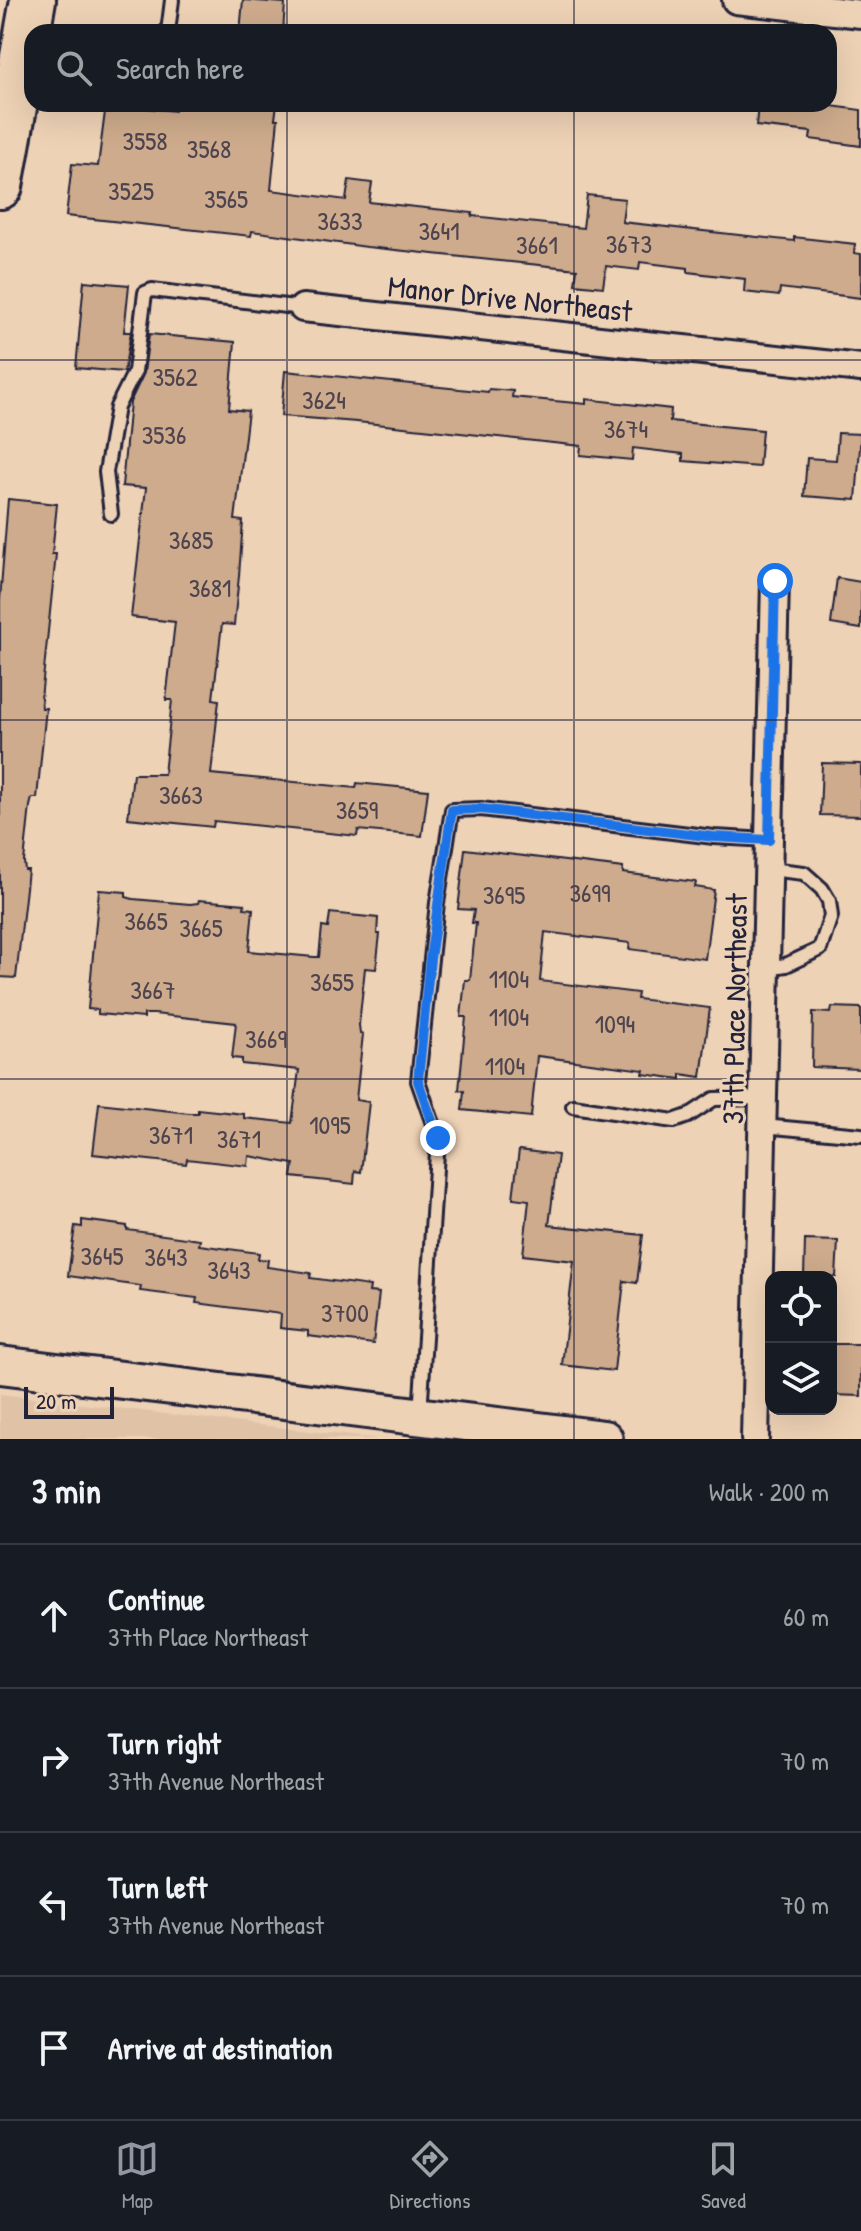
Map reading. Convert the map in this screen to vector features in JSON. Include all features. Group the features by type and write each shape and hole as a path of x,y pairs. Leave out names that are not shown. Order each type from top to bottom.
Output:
{"highway":[{"path":"29,24 33,0"},
{"path":"0,186 24,51"}],"street":[{"path":"736,0 861,14"},
{"name":"Manor Drive Northeast","path":"303,308 861,368"},
{"name":"37th Place Northeast","path":"755,1439 775,581"},
{"path":"0,1365 604,1439"}],"lane":[{"path":"169,24 172,0"},
{"name":"Manor Drive Northeast","path":"111,514 106,472 117,407 135,371 145,293 152,290 303,308"},
{"path":"420,1417 438,1138 418,1081 433,931 452,810 481,809 714,837 769,840"},
{"path":"767,968 786,965 820,949 831,916 829,901 822,889 804,873 769,869"},
{"path":"573,1106 674,1121 714,1099 764,1098"},
{"path":"763,1126 861,1135"}],"shaded area":[{"path":"0,1394 377,1439 0,1439"}],"building":[{"path":"243,0 285,3 284,24 241,24"},
{"path":"837,107 861,110 861,146 810,139 811,132 756,126 757,112 837,112"},
{"path":"105,112 276,112 275,119 278,119 271,190 346,200 349,180 372,183 369,202 583,228 587,195 625,199 622,222 794,241 794,237 855,244 854,253 861,254 861,298 780,288 779,296 744,292 745,279 640,262 639,270 606,266 603,287 575,284 577,269 367,247 252,231 251,236 66,216 72,164 98,166"},
{"path":"84,281 129,285 124,332 131,332 124,372 76,368"},
{"path":"149,334 235,342 229,409 248,411 235,520 243,521 239,576 234,625 222,624 213,699 219,700 211,774 356,788 357,783 428,790 422,836 358,830 357,836 214,821 213,827 128,818 133,774 164,774 172,700 166,700 175,622 131,617 146,488 122,486 130,402 144,373"},
{"path":"285,371 488,392 489,389 513,391 512,397 586,404 586,399 671,409 670,421 762,430 759,467 683,461 683,454 633,448 632,460 580,455 581,446 281,416"},
{"path":"838,433 861,434 856,500 804,496 807,458 836,460"},
{"path":"8,499 57,504 52,554 56,554 41,699 42,708 46,708 37,798 32,798 30,806 24,862 25,870 28,870 16,978 0,977 0,600"},
{"path":"837,578 861,582 861,629 831,624"},
{"path":"822,763 861,764 861,816 820,815"},
{"path":"465,849 623,868 623,873 696,882 695,887 714,890 705,959 629,949 630,943 545,932 540,981 638,993 637,999 710,1008 701,1077 681,1074 681,1079 643,1074 644,1070 537,1056 531,1117 462,1110 464,1091 459,1090 466,1017 461,1017 465,980 470,980 476,923 472,923 474,910 458,909"},
{"path":"99,890 126,892 126,897 133,899 190,904 199,900 245,904 244,908 253,909 249,951 319,957 322,927 328,928 330,913 378,918 377,934 380,934 376,969 365,968 359,1025 363,1034 356,1100 369,1102 361,1172 355,1171 354,1184 292,1177 294,1164 249,1156 248,1166 187,1159 186,1164 93,1154 99,1103 189,1113 198,1113 198,1109 292,1123 299,1070 242,1064 242,1059 232,1058 236,1023 154,1014 144,1014 144,1018 98,1014 98,1010 88,1009"},
{"path":"832,1007 861,1008 861,1069 812,1067 813,1012 831,1013"},
{"path":"519,1150 558,1155 549,1225 643,1235 637,1283 624,1281 614,1371 562,1365 574,1261 523,1255 529,1200 513,1198"},
{"path":"82,1220 200,1240 199,1245 259,1253 258,1259 268,1260 267,1267 311,1273 310,1278 370,1286 369,1292 379,1293 373,1344 308,1336 308,1331 280,1328 281,1314 196,1303 197,1298 140,1291 141,1286 68,1276 75,1226 82,1227"},
{"path":"805,1240 838,1241 836,1271 804,1271"},
{"path":"837,1344 861,1344 861,1396 837,1395"}],"route":[{"path":"438,1138 418,1081 437,903 452,810 481,809 714,837 769,840 775,581"}]}
